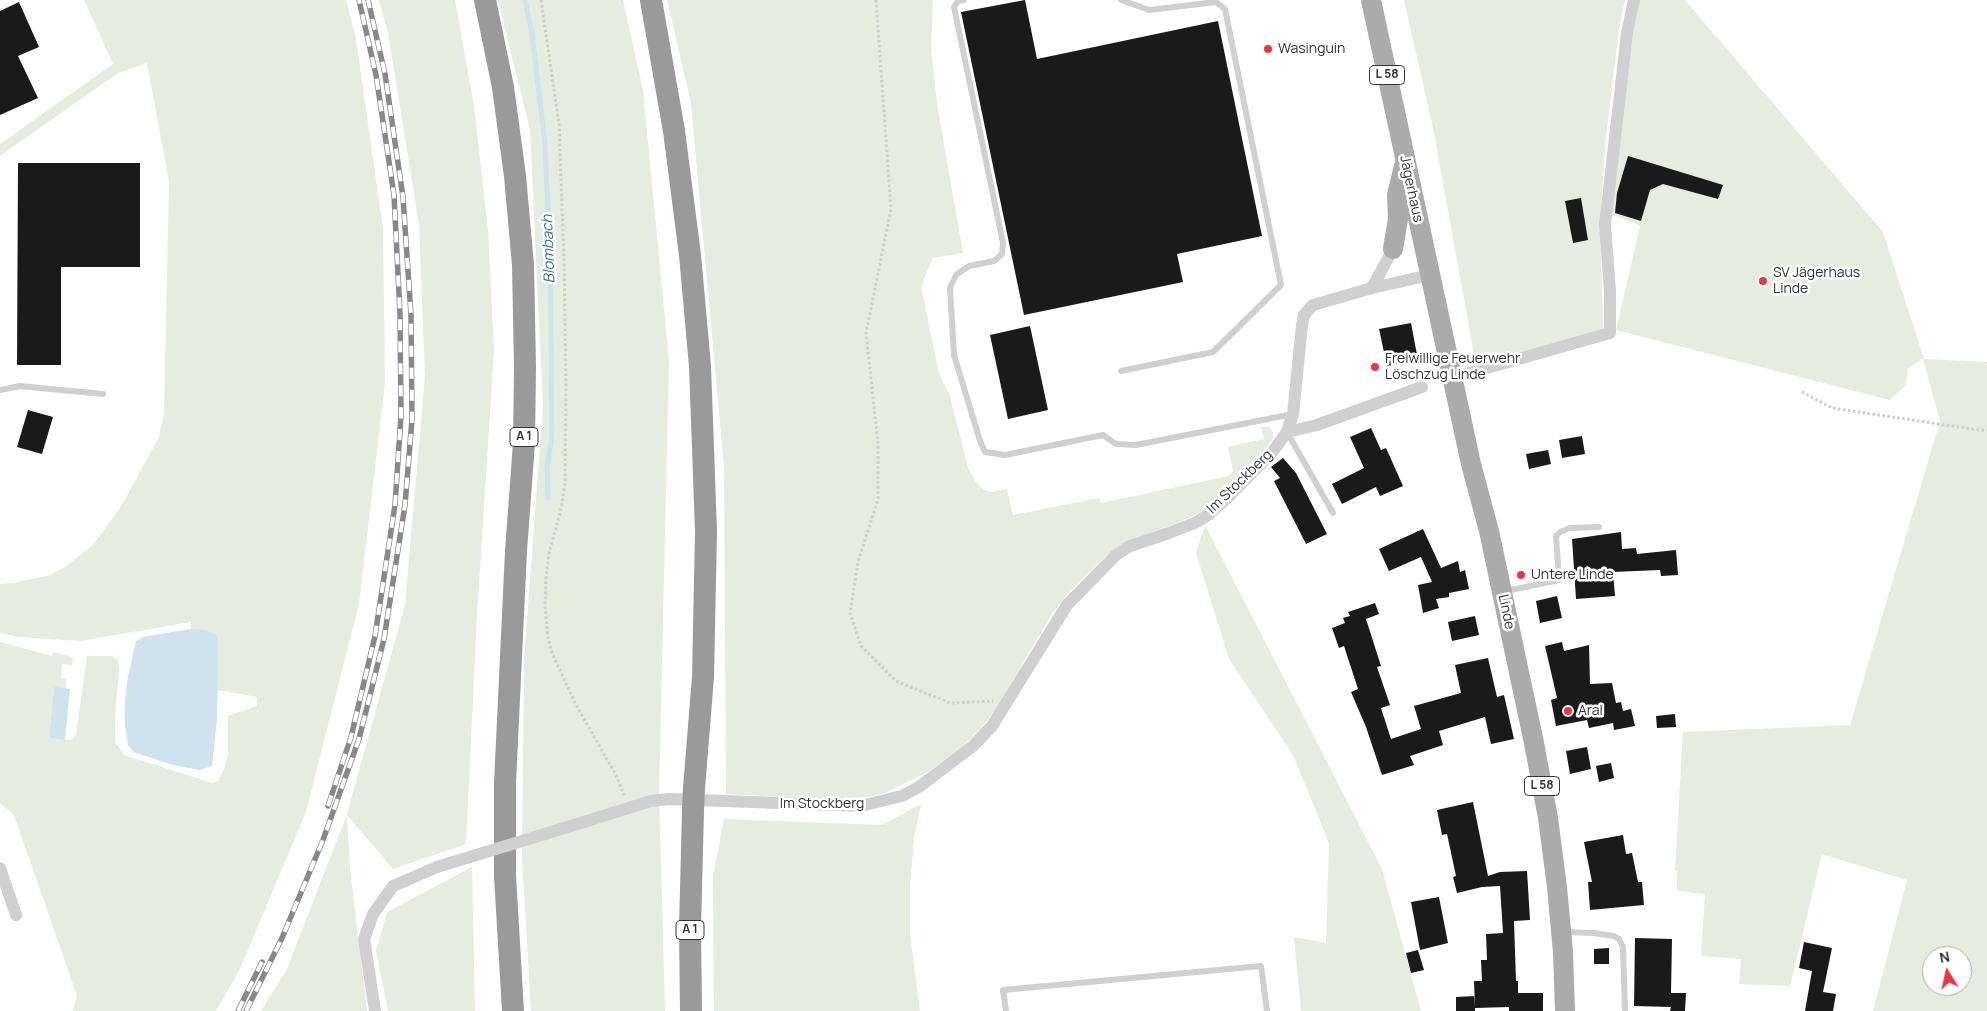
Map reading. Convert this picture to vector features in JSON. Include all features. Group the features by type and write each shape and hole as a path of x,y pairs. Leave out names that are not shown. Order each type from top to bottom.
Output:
{"highway":[{"name":"A 1","path":"485,0 503,87 515,176 523,265 524,443 516,551 505,783 505,876 513,1011"},
{"name":"A 1","path":"651,0 674,131 690,255 700,366 706,531 703,677 693,811 690,928 691,1011"}],"main road":[{"name":"Jägerhaus","path":"1371,0 1452,378"},
{"path":"1393,249 1397,228 1397,195 1405,159"},
{"name":"Linde","path":"1452,378 1502,592 1548,818 1561,932 1565,1011"}],"street":[{"path":"1452,378 1610,333 1610,291 1604,225 1627,33 1634,0"},
{"path":"1372,288 1393,249"},
{"name":"Im Stockberg","path":"375,1011 364,939 373,914 393,886 437,868 651,801 861,806 883,802 911,792 949,766 974,746 992,726 1067,605 1116,555 1130,546 1170,533 1209,514 1271,454 1287,432 1292,414 1304,315 1313,305 1372,288 1430,275"},
{"path":"1287,432 1317,425 1422,387"},
{"path":"0,868 16,915"}],"lane":[{"path":"964,0 958,1 954,7 1003,243 1002,254 994,261 969,266 956,275 950,288 954,355 985,452 1005,455 1103,435 1116,444 1136,445 1292,414"},
{"path":"1121,0 1149,10 1216,2 1224,9 1281,285 1213,352 1121,371"},
{"path":"0,390 20,386 103,394"},
{"path":"1287,432 1333,513"},
{"path":"1502,592 1559,580 1556,536 1570,528 1599,526"},
{"path":"1561,932 1592,933 1614,936 1619,939 1623,948 1625,1011"},
{"path":"1006,1011 1003,990 1261,966 1267,1011"}],"path":[{"path":"541,0 559,124 566,388 565,483 561,509 549,553 546,578 545,607 548,637 552,653 575,703 616,775 629,807"},
{"path":"876,0 892,209 866,333 878,443 878,499 858,562 850,613 861,646 896,681 950,703 1009,700"},
{"path":"1802,392 1832,408 1987,430"}],"shaded area":[{"path":"84,0 346,0 356,39 383,229 385,383 359,604 306,812 240,969 216,1011 73,1011 77,996 14,815 0,803 0,642 52,656 53,652 73,657 72,665 62,664 61,678 66,679 66,688 54,688 49,738 71,740 76,735 87,656 112,656 118,660 119,670 115,742 124,755 212,783 218,781 228,755 228,716 257,706 257,697 218,690 212,766 199,770 170,764 134,752 128,745 125,724 125,702 128,677 136,642 143,637 191,629 191,622 80,641 19,637 0,633 0,584 51,575 93,545 122,505 159,437 164,413 169,182 147,63 118,73 0,156 0,144 113,64"},
{"path":"379,0 455,0 474,106 488,230 494,350 477,615 466,844 393,869 347,815 350,868 367,1011 261,1011 287,969 347,814 405,605 425,376 419,224 388,33"},
{"path":"498,0 623,0 643,90 669,361 659,791 665,1011 531,1011 522,858 524,659 543,407 530,130"},
{"path":"667,0 933,0 931,47 937,104 963,253 933,258 921,286 939,374 949,393 968,468 976,482 984,490 992,492 1007,489 1013,515 1099,498 1101,503 1229,476 1233,471 1228,447 1264,439 1261,427 1270,427 1273,433 1273,438 1262,453 1227,491 1201,512 1172,525 1129,540 1108,554 1070,591 1051,615 996,709 981,728 963,746 928,772 885,793 838,800 726,794 724,467 691,103"},
{"path":"1404,0 1625,0 1619,29 1605,145 1600,228 1603,333 1476,365 1433,128"},
{"path":"1640,0 1685,0 1883,232 1924,359 1987,362 1987,1011 1873,1011 1907,880 1822,854 1790,986 1739,984 1741,959 1701,956 1705,894 1677,891 1677,871 1675,870 1683,732 1850,725 1940,421 1923,359 1908,368 1906,385 1890,400 1616,330 1640,226 1609,213 1633,35"},
{"path":"1205,525 1382,869 1421,1011 1301,1011 1294,937 1326,943 1329,843 1293,755 1229,659 1196,553"},
{"path":"921,804 914,838 910,885 910,934 920,1011 714,1011 713,876 724,819 882,825"},
{"path":"472,867 475,1011 388,1011 376,951 387,912"}],"water":[{"path":"192,629 206,630 216,635 218,643 217,719 212,766 199,770 170,764 134,752 128,745 125,724 128,677 136,642 143,637"},
{"path":"54,687 70,689 65,740 49,738"}],"building":[{"path":"1025,0 1037,59 1218,21 1262,236 1177,254 1183,282 1024,315 961,12"},
{"path":"19,2 39,47 18,56 38,98 0,115 0,11"},
{"path":"1628,156 1723,185 1718,199 1663,184 1650,190 1641,221 1615,213 1617,193"},
{"path":"18,163 140,163 140,267 61,267 61,365 17,365"},
{"path":"1581,198 1588,240 1573,243 1565,201"},
{"path":"1411,323 1418,360 1387,366 1379,329"},
{"path":"1030,326 1048,410 1008,419 990,335"},
{"path":"28,410 53,417 42,454 17,447"},
{"path":"1371,428 1381,450 1386,448 1403,486 1380,496 1376,487 1342,504 1332,484 1364,468 1350,437"},
{"path":"1582,436 1585,454 1562,458 1559,440"},
{"path":"1548,450 1551,464 1529,469 1526,454"},
{"path":"1283,458 1296,473 1327,534 1306,544 1274,481 1280,478 1271,467"},
{"path":"1423,529 1441,568 1458,561 1460,572 1465,570 1469,589 1449,593 1449,597 1436,599 1439,608 1423,613 1418,585 1432,582 1421,557 1389,571 1379,549"},
{"path":"1621,532 1622,549 1636,548 1637,554 1676,550 1678,575 1661,576 1660,570 1613,572 1615,596 1576,599 1572,539"},
{"path":"1557,596 1562,618 1540,623 1536,601"},
{"path":"1375,603 1379,614 1366,619 1381,666 1377,667 1390,705 1381,708 1391,739 1421,729 1414,706 1461,693 1455,665 1488,658 1497,697 1504,695 1514,739 1491,744 1485,717 1439,731 1443,745 1410,756 1414,765 1382,775 1366,727 1351,692 1358,689 1344,646 1339,648 1332,628 1345,623 1343,618 1350,616 1348,612"},
{"path":"1475,616 1479,635 1452,641 1448,622"},
{"path":"1562,642 1564,651 1589,645 1590,684 1612,683 1616,703 1621,702 1623,711 1631,709 1635,726 1614,730 1613,723 1589,728 1587,720 1556,726 1551,700 1557,698 1545,646"},
{"path":"1675,714 1676,727 1657,728 1656,716"},
{"path":"1587,747 1591,769 1570,774 1566,751"},
{"path":"1611,763 1614,778 1599,782 1596,766"},
{"path":"1473,802 1488,876 1500,872 1527,871 1530,920 1514,921 1516,981 1518,981 1518,993 1543,993 1543,1011 1509,1011 1509,1007 1475,1008 1474,981 1482,981 1481,960 1487,960 1486,934 1503,933 1500,886 1482,887 1457,893 1453,877 1456,876 1447,834 1442,835 1437,810"},
{"path":"1623,835 1626,854 1632,853 1638,882 1642,882 1644,905 1590,910 1588,882 1592,882 1584,842"},
{"path":"1439,897 1448,943 1420,950 1411,902"},
{"path":"1635,938 1672,939 1671,993 1686,993 1685,1011 1670,1011 1671,1007 1634,1006"},
{"path":"1804,942 1832,948 1823,992 1836,994 1833,1011 1805,1011 1812,971 1799,968"},
{"path":"1609,948 1609,964 1594,964 1594,949"},
{"path":"1418,950 1424,970 1411,973 1406,953"},
{"path":"1475,996 1475,1011 1456,1011 1456,997"}],"waterway":[{"name":"Blombach","path":"525,0 532,34 545,144 550,253 552,436 547,467 548,498"}],"railway":[{"path":"328,806 351,737 375,636 395,505 401,416 400,314 394,195 376,75 359,0"},
{"path":"246,1011 282,938 323,840 359,739 384,639 405,505 412,419 411,315 403,197 385,74 368,0"},
{"path":"238,1011 262,962"}],"place":[{"name":"Wasinguin","path":"1268,49"},
{"name":"SV Jägerhaus Linde","path":"1763,281"},
{"name":"Freiwillige Feuerwehr Löschzug Linde","path":"1375,367"},
{"name":"Untere Linde","path":"1521,575"},
{"name":"Aral","path":"1568,711"}]}
